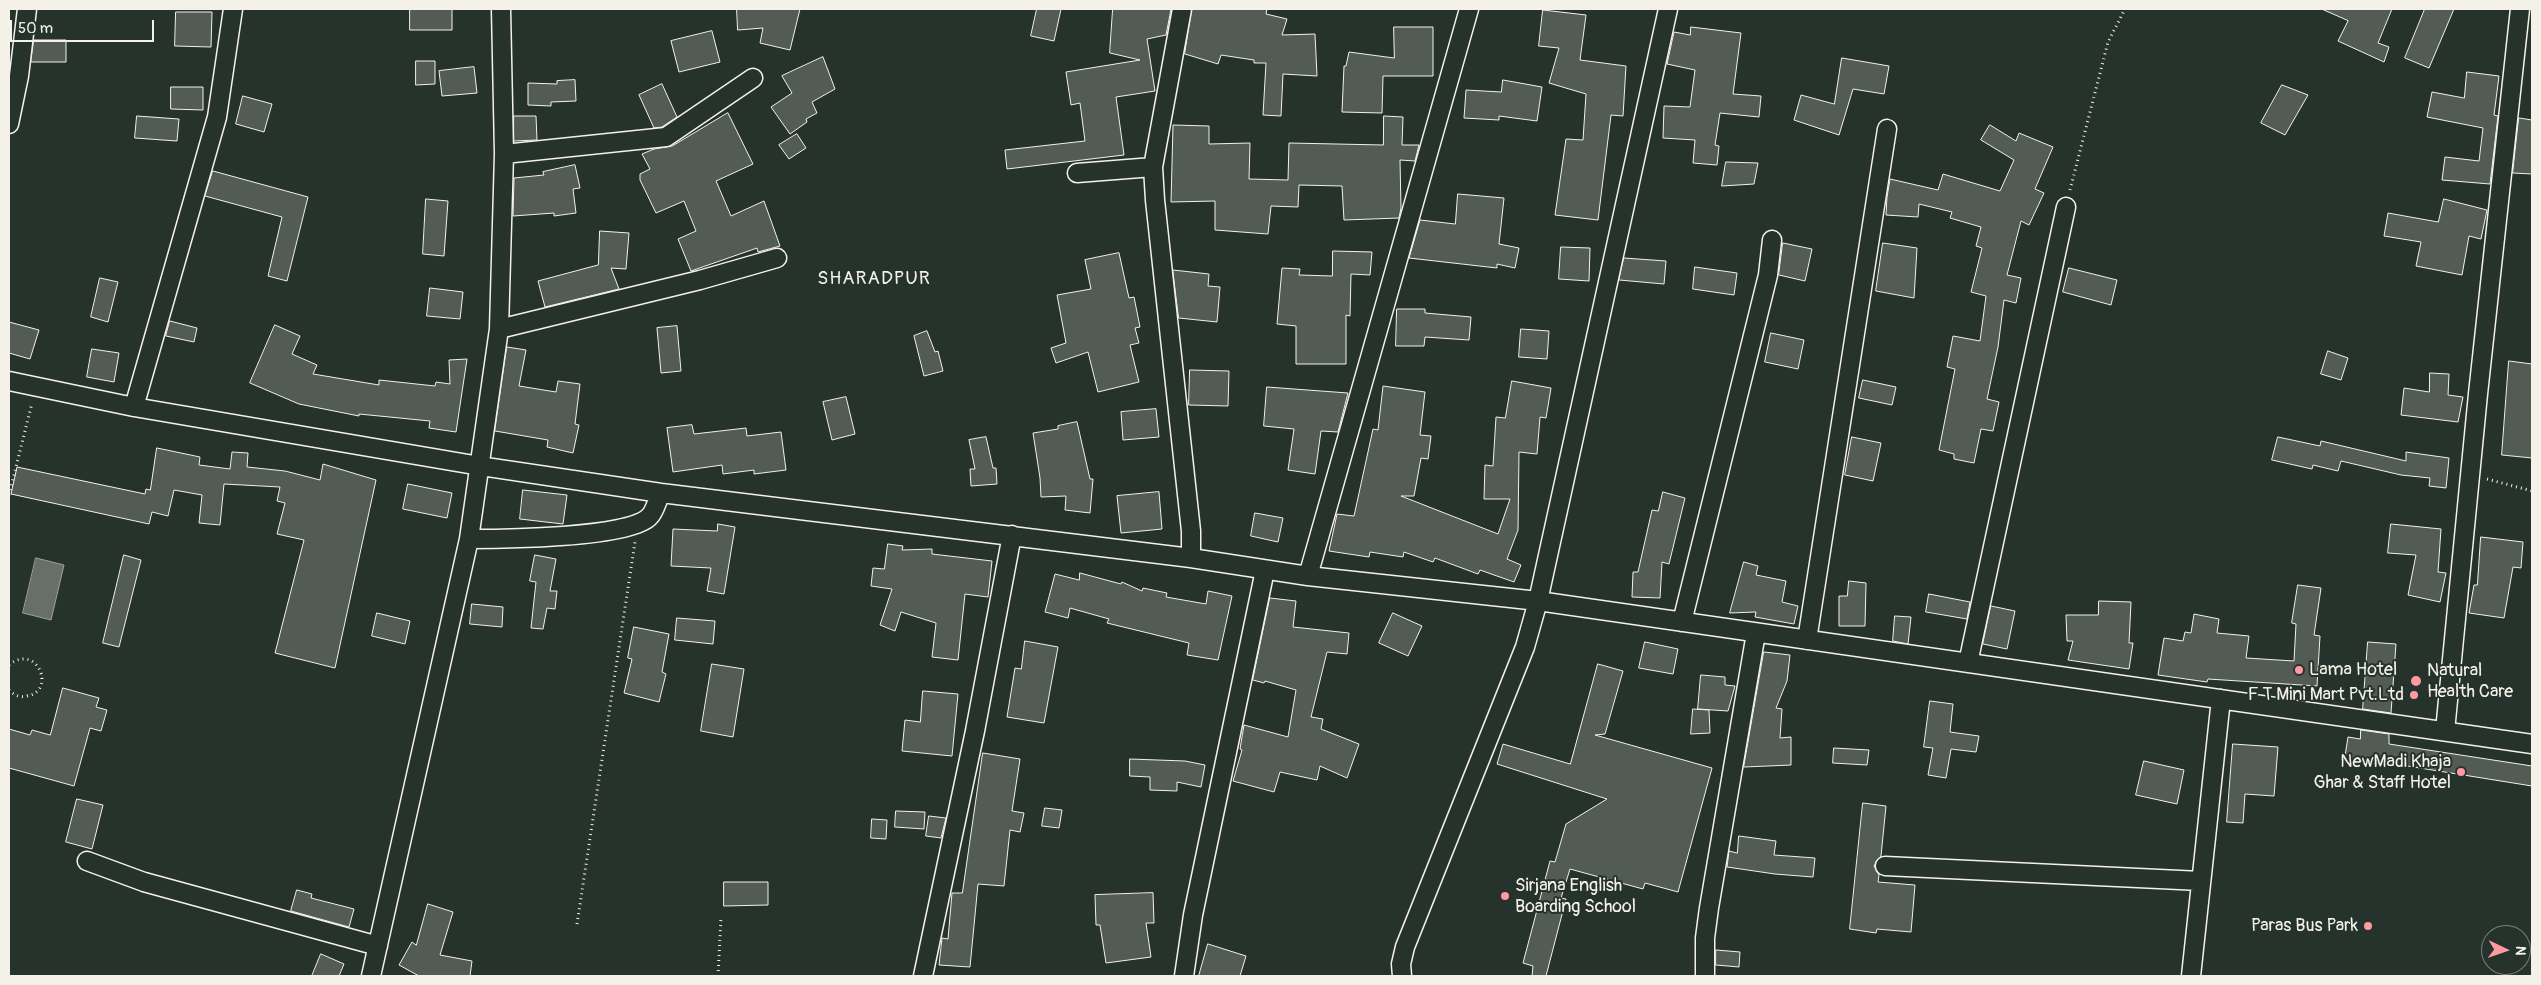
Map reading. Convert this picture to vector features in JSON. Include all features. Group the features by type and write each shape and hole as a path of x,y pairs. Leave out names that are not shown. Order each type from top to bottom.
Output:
{"street":[{"path":"9,124 19,76 27,9"},
{"path":"134,407 217,117 233,9"},
{"path":"372,976 469,539 499,329 504,154 501,9"},
{"path":"1182,9 1154,167 1156,209 1191,531 1191,558"},
{"path":"1308,576 1469,9"},
{"path":"1402,976 1401,964 1405,947 1525,647 1538,601 1668,9"},
{"path":"2445,732 2470,472 2520,9"},
{"path":"504,154 666,137 752,78"},
{"path":"1807,640 1888,129"},
{"path":"1077,173 1154,167"},
{"path":"1968,663 2066,207"},
{"path":"1682,622 1768,275 1772,240"},
{"path":"499,329 700,280 777,258"},
{"path":"9,380 134,407 480,466 660,493 1012,535 1191,558 1308,576 1538,601 2532,744"},
{"path":"469,539 524,540 619,530 638,524 650,516 660,493"},
{"path":"923,976 975,731 1012,535"},
{"path":"1184,976 1193,915 1265,570"},
{"path":"1705,976 1705,938 1709,908 1756,633"},
{"path":"2191,976 2221,699"},
{"path":"88,861 144,882 378,946"},
{"path":"1885,866 2201,881"}],"path":[{"path":"2066,207 2108,42 2125,9"},
{"path":"9,495 35,387"},
{"path":"2470,472 2502,484 2532,491"},
{"path":"577,924 638,524"},
{"path":"9,690 18,696 30,696 40,687 42,682 40,669 31,661 19,659 10,663"},
{"path":"718,976 721,918"}],"shaded area":[{"path":"36,558 64,565 51,620 23,613"}],"building":[{"path":"410,9 452,9 452,30 410,30"},
{"path":"737,9 800,9 790,50 760,43 763,28 738,30"},
{"path":"1037,9 1061,9 1054,41 1031,36"},
{"path":"1113,9 1171,9 1166,35 1147,39 1155,91 1116,97 1124,155 1007,169 1005,150 1085,141 1080,103 1071,105 1066,72 1140,60 1110,53"},
{"path":"1192,9 1267,9 1266,14 1287,19 1282,35 1315,34 1317,76 1283,74 1281,116 1263,115 1266,63 1254,63 1254,60 1221,55 1218,64 1185,54"},
{"path":"2322,9 2392,9 2378,43 2389,47 2384,62 2338,41 2348,21"},
{"path":"2425,9 2454,9 2429,68 2405,58"},
{"path":"1543,10 1586,15 1580,60 1626,66 1623,116 1611,115 1598,220 1555,215 1566,139 1583,140 1586,94 1549,83 1559,48 1539,46"},
{"path":"176,12 212,12 211,47 175,46"},
{"path":"1394,27 1433,27 1433,76 1383,76 1382,113 1342,112 1344,66 1346,66 1349,52 1394,58"},
{"path":"1691,27 1741,33 1733,94 1761,96 1759,117 1720,113 1715,145 1719,146 1717,165 1693,163 1695,140 1663,138 1664,106 1690,107 1695,70 1667,64 1674,32 1690,35"},
{"path":"712,31 720,62 679,72 671,41"},
{"path":"34,40 66,40 66,62 31,62"},
{"path":"823,57 835,89 812,102 817,113 806,119 807,122 790,134 771,107 792,93 782,76"},
{"path":"1842,58 1889,66 1884,94 1853,89 1839,135 1794,120 1801,95 1834,104"},
{"path":"416,61 435,61 435,84 416,85"},
{"path":"474,67 477,93 442,96 439,71"},
{"path":"2467,72 2499,76 2494,115 2498,116 2490,184 2442,180 2445,157 2479,161 2483,128 2427,117 2432,92 2464,98"},
{"path":"575,80 576,101 551,102 551,106 528,105 528,83 557,84 557,81"},
{"path":"1503,80 1542,87 1537,121 1499,116 1499,120 1464,118 1466,90 1501,92"},
{"path":"662,84 677,117 662,127 654,128 639,95"},
{"path":"2282,85 2308,95 2285,135 2261,123"},
{"path":"171,87 203,87 203,110 171,109"},
{"path":"243,96 272,104 264,132 236,124"},
{"path":"728,113 753,164 716,181 731,216 764,201 780,246 758,252 757,248 691,271 678,239 696,231 684,201 656,213 640,180 640,174 650,169 642,154 654,149 672,146"},
{"path":"137,116 179,119 177,141 135,138"},
{"path":"514,116 536,116 537,140 514,141"},
{"path":"1384,116 1403,117 1402,145 1419,145 1415,161 1400,160 1401,208 1399,218 1344,220 1342,186 1299,185 1298,207 1271,206 1268,234 1215,230 1215,201 1171,202 1173,125 1209,126 1209,144 1250,143 1249,179 1288,180 1289,143 1383,145"},
{"path":"2519,118 2532,120 2532,174 2513,173"},
{"path":"1990,125 2016,141 2019,133 2053,147 2035,189 2044,193 2029,225 2021,221 2007,275 2021,278 2016,303 2004,300 1998,347 1987,399 1999,402 1993,431 1981,429 1974,463 1954,459 1954,454 1939,450 1955,369 1947,367 1953,336 1980,341 1986,296 1971,292 1982,248 1976,246 1981,227 1950,218 1952,212 1919,204 1918,217 1886,215 1890,179 1938,190 1943,174 2000,191 2014,160 1981,140"},
{"path":"797,134 806,148 789,159 779,145"},
{"path":"1726,162 1758,163 1754,184 1722,186"},
{"path":"575,165 580,188 573,189 576,213 554,216 554,213 513,216 514,178 544,175 543,172"},
{"path":"213,171 308,197 287,281 268,276 282,217 205,196"},
{"path":"1458,194 1504,198 1499,244 1519,248 1515,268 1497,264 1497,268 1409,258 1420,220 1455,224"},
{"path":"426,199 448,201 444,256 423,254"},
{"path":"2444,199 2487,210 2481,239 2469,236 2462,275 2416,266 2421,242 2384,236 2388,213 2438,222"},
{"path":"600,231 629,233 626,269 611,268 619,289 545,307 538,281 598,265"},
{"path":"1783,243 1812,249 1805,281 1779,275"},
{"path":"1883,243 1917,248 1914,298 1876,291"},
{"path":"1561,247 1590,248 1589,281 1559,279"},
{"path":"1333,251 1372,252 1370,275 1351,274 1350,316 1346,315 1346,364 1296,364 1296,326 1277,324 1282,268 1300,269 1299,275 1332,276"},
{"path":"1119,253 1129,298 1134,297 1140,327 1135,328 1139,343 1130,345 1139,382 1098,392 1088,352 1056,363 1051,348 1066,343 1057,295 1091,289 1085,260"},
{"path":"1624,258 1666,261 1664,284 1619,280"},
{"path":"1695,267 1737,273 1734,295 1693,289"},
{"path":"2069,268 2117,280 2111,305 2063,292"},
{"path":"1173,270 1209,274 1208,286 1220,287 1217,322 1179,318"},
{"path":"100,278 118,282 108,322 91,317"},
{"path":"430,288 463,292 460,319 427,316"},
{"path":"1397,309 1425,309 1425,313 1471,317 1469,340 1425,337 1424,346 1396,346"},
{"path":"170,321 197,328 194,342 166,336"},
{"path":"9,322 39,330 30,359 9,353"},
{"path":"275,325 300,336 292,354 317,365 313,374 379,385 379,380 435,386 436,382 450,384 449,360 467,359 456,432 429,428 430,421 359,414 359,416 299,404 250,383"},
{"path":"677,326 681,371 661,373 657,328"},
{"path":"1521,329 1549,331 1547,359 1519,357"},
{"path":"927,331 935,352 938,351 943,371 924,376 914,336"},
{"path":"1771,333 1804,340 1798,369 1765,362"},
{"path":"507,347 526,350 519,386 556,392 558,381 580,384 575,424 579,425 573,453 547,447 548,440 495,431"},
{"path":"92,349 119,353 114,382 87,377"},
{"path":"2328,351 2348,358 2341,380 2321,374"},
{"path":"2509,361 2532,364 2532,458 2502,455"},
{"path":"1190,370 1229,371 1228,406 1189,405"},
{"path":"2430,373 2449,374 2448,395 2463,397 2458,422 2401,415 2404,388 2429,392"},
{"path":"1863,380 1896,387 1892,405 1859,398"},
{"path":"1512,381 1551,388 1546,418 1540,417 1537,454 1519,452 1518,530 1507,559 1521,565 1514,582 1480,570 1478,574 1435,558 1433,562 1404,552 1403,557 1370,552 1369,557 1329,551 1337,514 1354,516 1373,429 1378,430 1383,386 1425,392 1420,435 1431,436 1428,459 1421,458 1414,496 1401,496 1498,534 1510,499 1484,499 1485,465 1493,466 1496,417 1505,418"},
{"path":"1267,387 1348,393 1338,432 1321,431 1315,474 1288,470 1294,429 1264,426"},
{"path":"846,397 855,434 832,440 823,402"},
{"path":"1156,409 1159,437 1123,440 1121,412"},
{"path":"1077,422 1090,479 1093,479 1090,513 1065,510 1066,496 1041,497 1033,433 1058,429 1058,426"},
{"path":"692,425 694,434 746,428 747,436 781,432 786,470 754,474 754,470 723,474 722,465 673,472 667,428"},
{"path":"986,437 993,468 996,468 997,484 971,486 970,469 975,469 969,440"},
{"path":"1852,437 1881,443 1873,481 1845,475"},
{"path":"2278,437 2320,446 2321,441 2406,461 2406,452 2449,458 2446,488 2429,486 2430,478 2401,475 2341,461 2338,471 2313,465 2312,469 2272,460"},
{"path":"157,448 200,457 199,465 230,469 232,452 248,453 247,467 285,471 320,480 323,464 376,480 335,668 275,653 304,540 277,534 285,503 277,501 280,487 224,484 220,525 199,523 202,495 174,490 168,516 152,512 149,524 11,494 17,467 145,494 146,489 150,490"},
{"path":"408,484 452,493 447,518 403,509"},
{"path":"523,490 567,495 563,524 520,519"},
{"path":"1159,492 1162,529 1121,533 1117,496"},
{"path":"1663,492 1685,498 1669,564 1662,562 1660,598 1632,597 1633,572 1638,572 1652,510 1658,511"},
{"path":"1255,513 1283,518 1278,542 1251,536"},
{"path":"718,524 735,527 724,594 707,591 711,568 671,566 673,529 717,531"},
{"path":"2391,524 2441,529 2438,572 2446,573 2440,602 2408,595 2416,555 2388,553"},
{"path":"2481,537 2523,542 2521,568 2513,567 2504,618 2469,613 2474,585 2477,585"},
{"path":"888,544 903,546 902,550 932,549 932,554 992,561 988,597 965,594 958,660 932,657 936,623 901,612 895,631 880,625 892,589 871,586 873,568 884,569"},
{"path":"124,555 141,560 119,647 103,643"},
{"path":"535,555 556,559 550,591 557,591 555,609 547,608 543,629 531,628 536,582 530,581"},
{"path":"1744,562 1758,566 1756,575 1786,581 1782,602 1798,606 1794,624 1755,617 1756,612 1730,613"},
{"path":"1080,573 1121,584 1122,582 1142,591 1143,588 1167,593 1166,597 1206,604 1208,591 1232,596 1218,660 1187,655 1189,643 1107,623 1109,619 1070,608 1068,618 1045,612 1055,574 1079,580"},
{"path":"1849,581 1866,583 1865,626 1839,626 1839,596 1847,596"},
{"path":"2298,585 2321,588 2314,635 2320,636 2317,686 2208,679 2207,682 2158,675 2164,638 2183,641 2185,632 2191,633 2194,614 2219,619 2217,633 2249,636 2246,658 2294,661 2296,624 2292,623"},
{"path":"1929,594 1970,602 1967,619 1926,612"},
{"path":"1270,598 1296,601 1293,627 1349,633 1347,654 1327,652 1311,717 1323,719 1321,729 1359,744 1347,778 1320,766 1317,780 1280,772 1274,792 1233,781 1242,750 1240,749 1244,725 1288,737 1296,690 1265,681 1264,683 1253,680"},
{"path":"2099,601 2131,602 2129,643 2133,643 2129,669 2068,660 2073,641 2067,641 2066,615 2098,615"},
{"path":"472,604 503,607 502,627 470,624"},
{"path":"1991,606 2015,611 2007,649 1983,644"},
{"path":"377,613 410,621 405,644 372,636"},
{"path":"1393,613 1422,626 1408,656 1379,643"},
{"path":"1895,616 1911,617 1908,644 1893,641"},
{"path":"677,618 715,621 713,644 675,640"},
{"path":"634,627 669,634 662,672 666,674 659,702 624,693 632,659 628,658"},
{"path":"1025,641 1058,647 1044,723 1007,717 1015,668 1021,669"},
{"path":"1645,642 1678,649 1673,674 1639,668"},
{"path":"2368,642 2396,644 2391,713 2363,709"},
{"path":"1764,652 1790,655 1787,681 1776,708 1782,709 1780,738 1791,737 1791,765 1744,767"},
{"path":"712,664 744,669 733,737 701,731"},
{"path":"1598,664 1623,671 1605,734 1595,735 1712,768 1678,892 1645,883 1643,889 1570,869 1561,898 1566,899 1546,976 1532,976 1533,966 1523,963 1550,861 1555,862 1566,824 1607,799 1497,764 1503,744 1570,764"},
{"path":"1701,675 1725,677 1725,685 1735,686 1728,711 1698,709"},
{"path":"63,688 99,698 96,707 107,710 101,731 90,728 74,786 9,768 9,729 30,735 32,730 50,735"},
{"path":"923,691 958,694 952,756 902,751 905,720 920,722"},
{"path":"1930,701 1953,704 1950,732 1979,736 1976,752 1951,749 1946,778 1928,775 1933,748 1924,747"},
{"path":"1693,709 1709,710 1710,733 1691,734"},
{"path":"2361,730 2389,734 2389,744 2532,766 2532,786 2345,756 2348,737 2360,739"},
{"path":"2233,744 2278,747 2274,796 2245,794 2243,823 2227,822"},
{"path":"1834,748 1869,750 1867,765 1833,763"},
{"path":"983,753 1020,759 1012,811 1024,813 1020,832 1010,830 1004,886 978,884 970,967 939,965 942,938 948,939 952,893 962,893"},
{"path":"1130,759 1185,761 1205,765 1201,787 1177,782 1177,791 1150,790 1150,777 1130,776"},
{"path":"2144,761 2184,770 2177,804 2136,795"},
{"path":"77,799 103,805 92,849 66,842"},
{"path":"1863,803 1886,806 1881,856 1874,866 1879,875 1878,882 1915,885 1911,932 1877,929 1876,933 1850,929"},
{"path":"1045,808 1062,810 1059,828 1042,826"},
{"path":"896,811 925,812 924,829 895,827"},
{"path":"929,816 946,818 941,838 926,836"},
{"path":"872,819 887,820 886,839 871,838"},
{"path":"1739,836 1776,841 1774,855 1815,858 1813,877 1727,867 1729,851 1737,853"},
{"path":"724,882 768,882 768,905 724,906"},
{"path":"297,890 312,894 311,898 354,909 349,927 291,911"},
{"path":"1153,893 1154,923 1146,923 1151,957 1106,963 1100,925 1096,925 1095,895"},
{"path":"428,904 453,912 440,955 472,961 470,976 419,976 399,965 412,942 416,945"},
{"path":"1208,944 1246,956 1240,976 1199,976"},
{"path":"1716,950 1740,952 1739,967 1716,965"},
{"path":"321,954 344,964 339,976 312,976"}],"place":[{"name":"Lama Hotel","path":"2299,670"},
{"name":"Natural Health Care","path":"2416,681"},
{"name":"F T Mini Mart Pvt.Ltd","path":"2414,695"},
{"name":"NewMadi Khaja Ghar & Staff Hotel","path":"2461,772"},
{"name":"Sirjana English Boarding School","path":"1505,896"},
{"name":"Paras Bus Park","path":"2368,926"}],"district":[{"name":"SHARADPUR","path":"874,279"}]}
